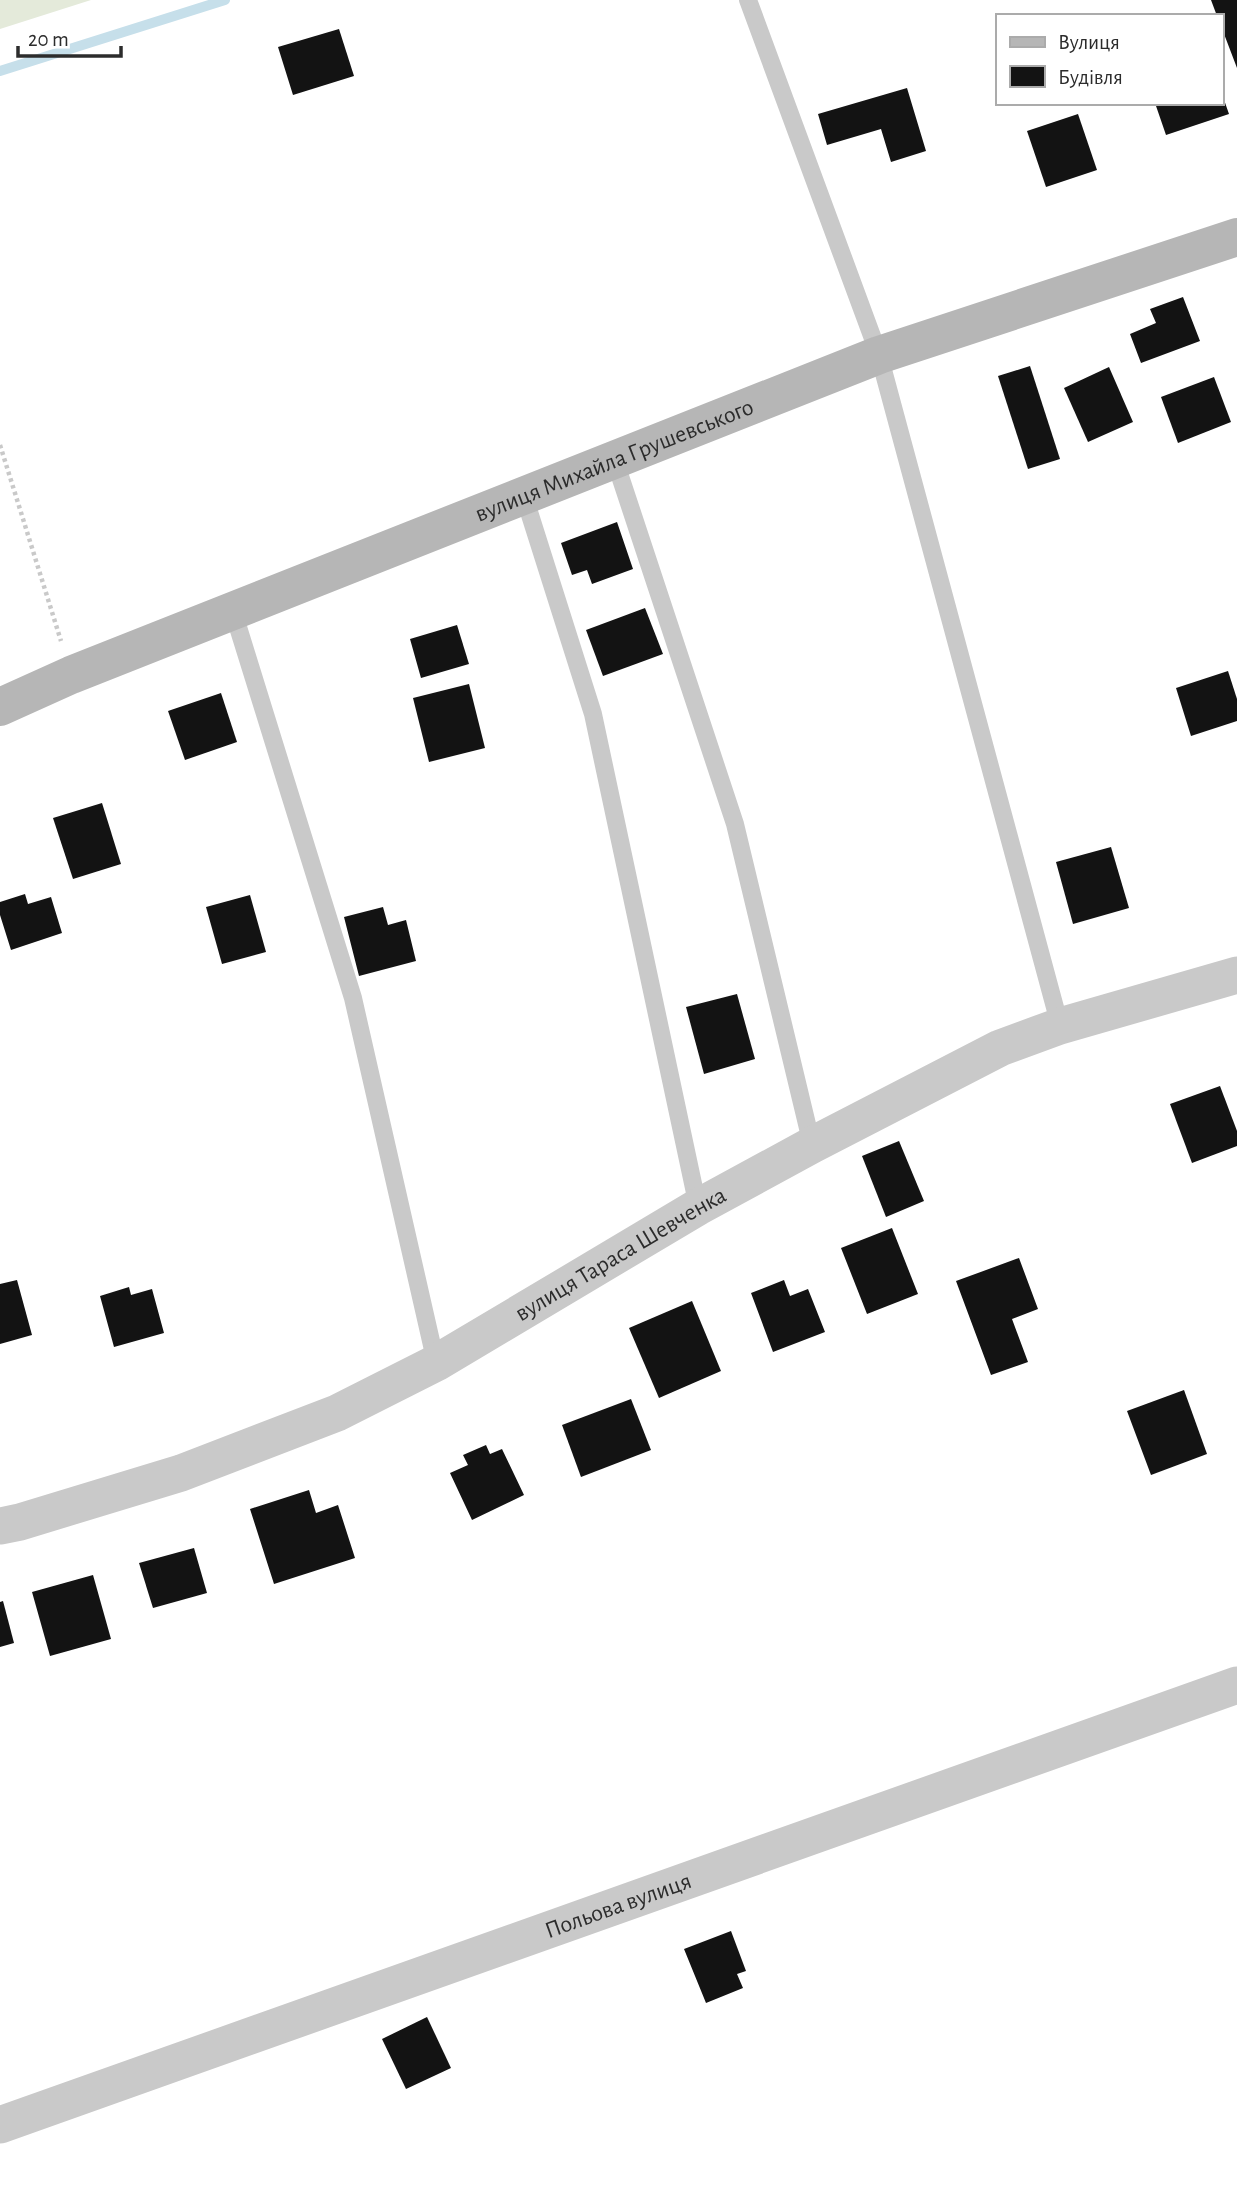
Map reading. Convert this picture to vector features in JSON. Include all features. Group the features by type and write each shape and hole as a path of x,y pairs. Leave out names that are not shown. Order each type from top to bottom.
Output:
{"street":[{"name":"вулиця Михайла Грушевського","path":"0,707 71,675 879,355 1237,237"},
{"name":"вулиця Тараса Шевченка","path":"0,1526 181,1473 337,1413 436,1363 698,1208 812,1145 1000,1048 1060,1026 1237,975"},
{"name":"Польова вулиця","path":"0,2125 1237,1685"}],"lane":[{"path":"747,0 879,355 1060,1026"},
{"path":"615,461 736,824 812,1145"},
{"path":"524,496 593,714 698,1208"},
{"path":"233,611 353,998 436,1363"}],"path":[{"path":"0,445 71,675"}],"green space":[{"path":"0,0 91,0 0,29"}],"building":[{"path":"1211,0 1237,0 1237,68 1223,31 1223,14 1216,14"},
{"path":"339,29 354,76 293,95 278,47"},
{"path":"907,88 926,151 891,162 881,129 827,145 818,114"},
{"path":"1223,97 1229,114 1166,135 1156,105 1223,105"},
{"path":"1078,114 1097,170 1046,187 1027,131"},
{"path":"1183,297 1200,341 1141,363 1130,334 1156,323 1150,309"},
{"path":"1030,366 1060,459 1028,469 998,376"},
{"path":"1109,367 1133,422 1088,442 1064,388"},
{"path":"1214,377 1231,422 1178,443 1161,397"},
{"path":"617,522 633,569 592,584 587,570 572,575 561,543"},
{"path":"645,608 663,654 603,676 586,630"},
{"path":"457,625 469,664 421,678 410,639"},
{"path":"1228,671 1237,699 1237,721 1191,736 1176,688"},
{"path":"469,684 485,748 429,762 413,698"},
{"path":"221,693 237,742 185,760 168,711"},
{"path":"102,803 121,864 73,879 53,818"},
{"path":"1111,847 1129,908 1073,924 1056,862"},
{"path":"25,894 28,904 51,897 62,933 11,950 0,915 0,902"},
{"path":"250,895 266,952 222,964 206,907"},
{"path":"383,907 388,925 406,920 416,961 359,976 344,917"},
{"path":"737,994 755,1059 704,1074 686,1007"},
{"path":"1220,1086 1237,1131 1237,1146 1192,1163 1170,1104"},
{"path":"899,1141 924,1201 886,1217 862,1156"},
{"path":"892,1228 918,1294 867,1314 841,1248"},
{"path":"1019,1258 1038,1309 1012,1319 1028,1362 991,1375 956,1281"},
{"path":"17,1280 32,1335 0,1344 0,1284"},
{"path":"784,1280 790,1296 808,1289 825,1332 773,1352 751,1293"},
{"path":"129,1287 131,1295 152,1289 164,1333 114,1347 100,1296"},
{"path":"692,1301 721,1371 659,1398 629,1328"},
{"path":"1184,1390 1207,1454 1151,1475 1127,1411"},
{"path":"631,1399 651,1450 581,1477 562,1425"},
{"path":"486,1445 490,1454 502,1449 524,1495 472,1520 450,1473 468,1465 463,1455"},
{"path":"309,1490 316,1513 338,1505 355,1558 274,1584 250,1509"},
{"path":"194,1548 207,1593 153,1608 139,1563"},
{"path":"93,1575 111,1639 50,1656 32,1592"},
{"path":"3,1601 14,1643 0,1647 0,1602"},
{"path":"731,1931 746,1971 737,1974 743,1988 706,2003 684,1949"},
{"path":"427,2017 451,2068 406,2089 382,2039"}],"waterway":[{"path":"0,71 225,0"}]}
